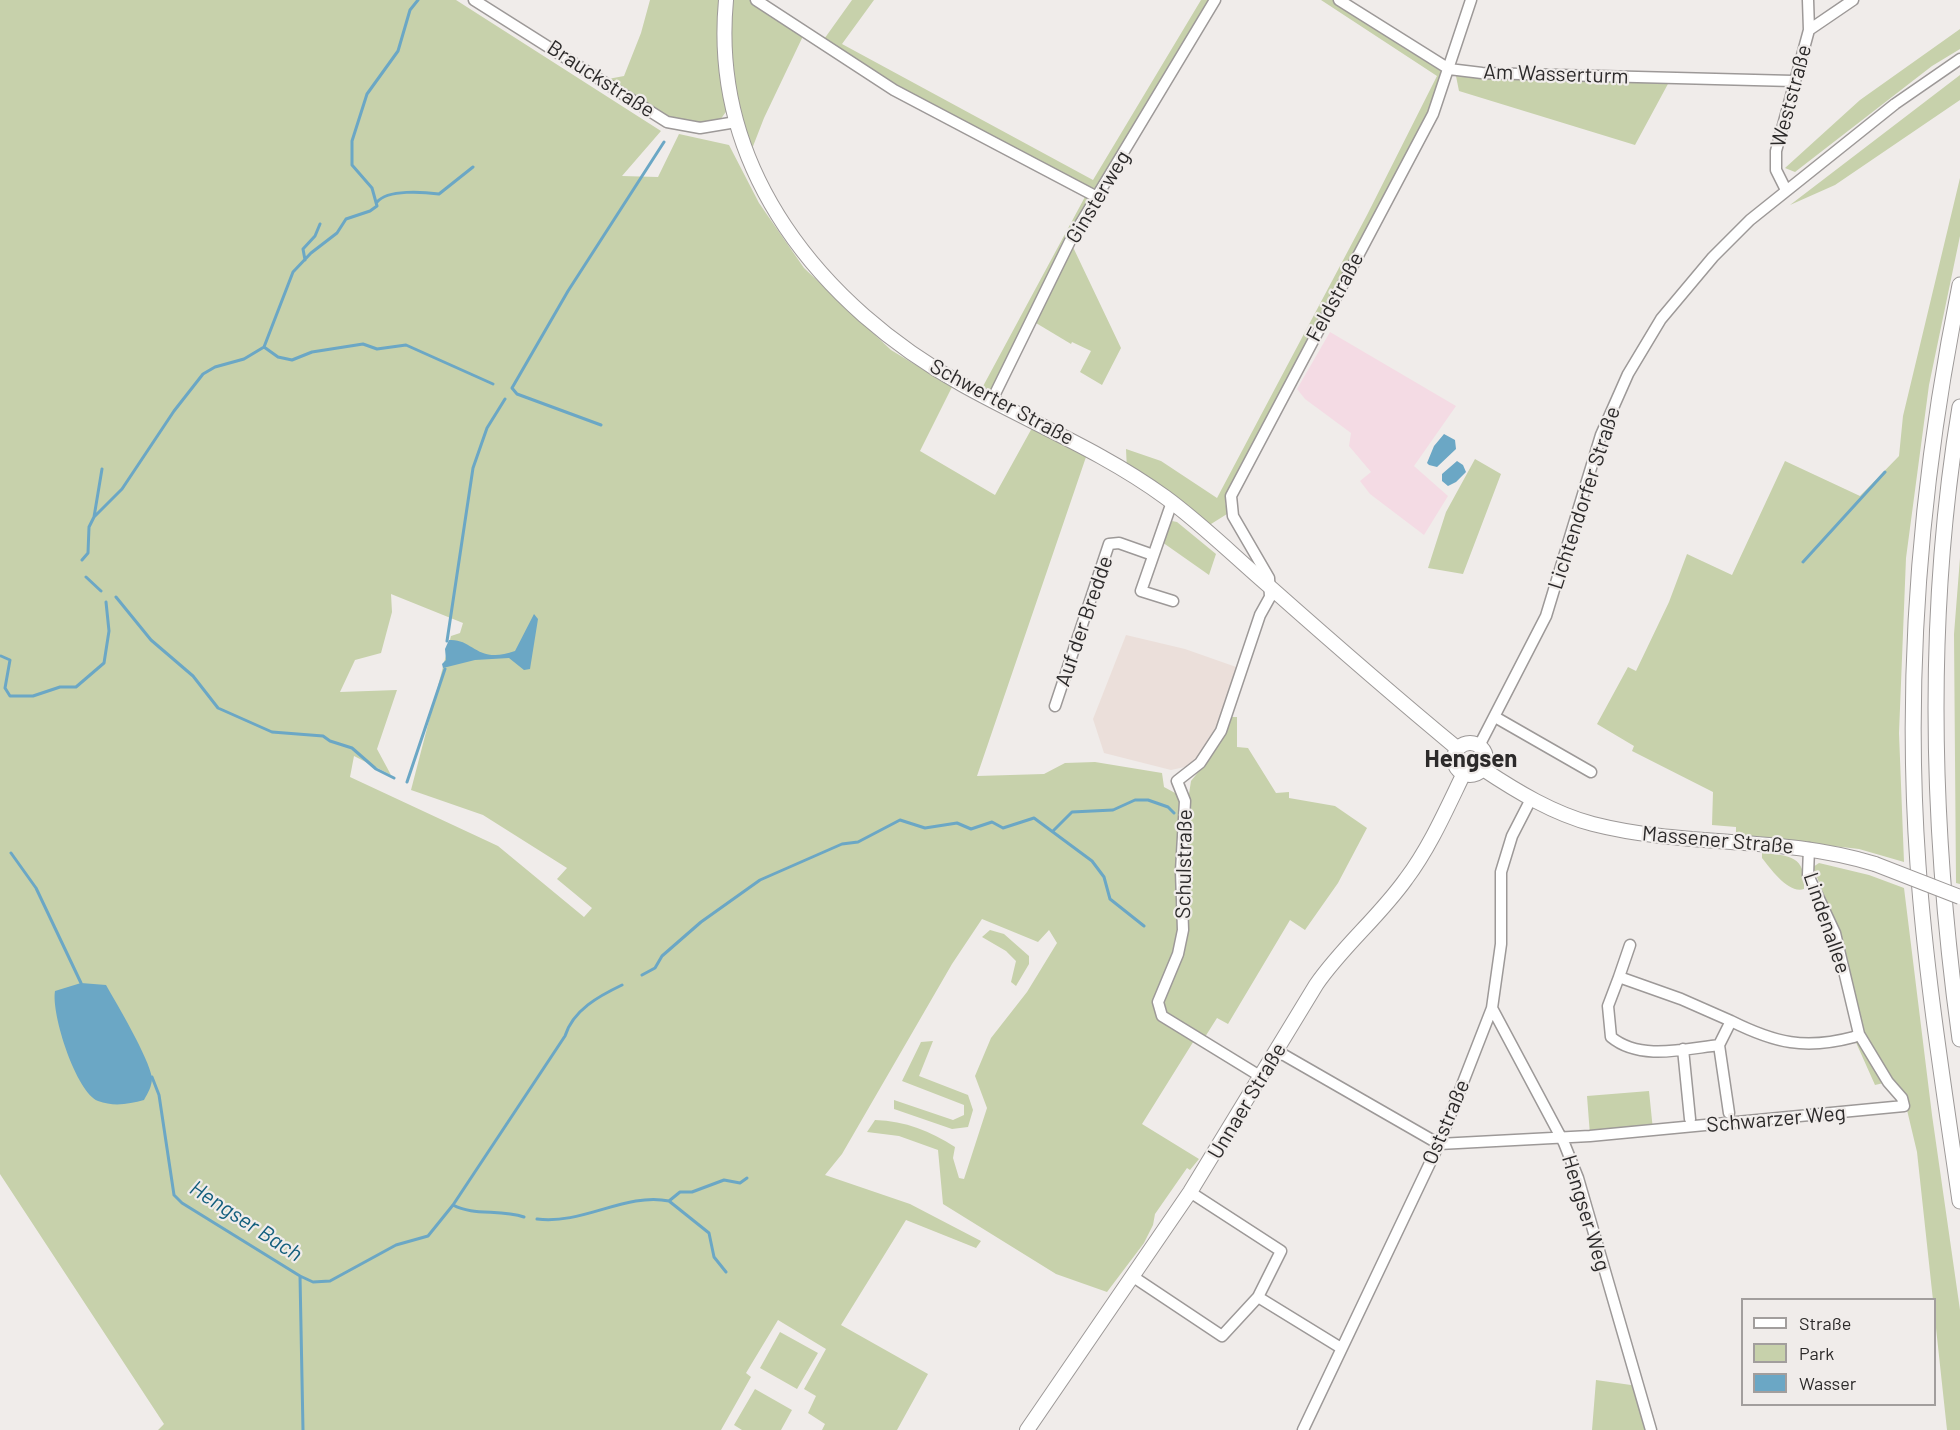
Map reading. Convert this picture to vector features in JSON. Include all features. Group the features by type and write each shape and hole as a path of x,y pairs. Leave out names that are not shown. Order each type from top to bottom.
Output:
{"highway":[{"path":"1960,285 1937,407 1921,532 1914,666 1913,752 1918,864 1926,954 1960,1201"},
{"path":"1960,407 1940,589 1935,751 1941,863 1960,1039"}],"main road":[{"name":"Schwerter Straße","path":"726,0 727,73 736,122 748,158 769,203 813,266 842,296 900,344 961,384 1097,453 1172,502 1458,749"},
{"path":"1470,743 1479,746 1485,754 1483,769 1475,774 1464,773 1455,764 1458,749 1470,743"},
{"name":"Massener Straße","path":"1483,769 1531,799 1581,821 1629,832 1809,848 1875,864 1914,877 1960,897"},
{"name":"Unnaer Straße","path":"1028,1430 1190,1192 1327,969 1388,903 1420,859 1464,773"}],"street":[{"name":"Brauckstraße","path":"474,0 667,122 700,128 736,122"},
{"path":"756,0 894,90 1097,197"},
{"name":"Ginsterweg","path":"992,400 1070,241 1215,0"},
{"name":"Am Wasserturm","path":"1339,0 1449,69 1482,73 1793,81"},
{"name":"Feldstraße","path":"1272,589 1269,578 1233,516 1231,496 1432,114 1471,0"},
{"name":"Weststraße","path":"1786,190 1779,178 1775,160 1793,81 1809,30 1808,0"},
{"path":"1809,30 1853,0"},
{"name":"Lichtendorfer Straße","path":"1479,746 1546,615 1601,435 1638,355 1661,319 1689,282 1745,224 1895,104 1960,59"},
{"path":"1172,502 1141,591 1173,601"},
{"name":"Auf der Bredde","path":"1055,706 1109,544 1119,543 1153,555"},
{"name":"Schulstraße","path":"1256,1073 1162,1016 1158,1002 1178,954 1183,930 1181,871 1185,801 1177,781 1200,763 1221,731 1260,615 1272,589"},
{"path":"1495,717 1591,772"},
{"name":"Oststraße","path":"1303,1430 1439,1144 1492,1008 1502,944 1501,872 1512,836 1531,799"},
{"name":"Lindenallee","path":"1809,848 1808,875 1835,933 1859,1034"},
{"path":"1630,945 1608,1006 1611,1037 1618,1043 1645,1052 1719,1045"},
{"path":"1619,977 1681,999 1768,1039 1794,1044 1827,1043 1854,1038 1859,1034"},
{"name":"Hengser Weg","path":"1492,1008 1560,1137 1578,1178 1651,1430"},
{"path":"1729,1113 1719,1045 1731,1021"},
{"name":"Schwarzer Weg","path":"1560,1137 1904,1106 1902,1098 1888,1082 1859,1034"},
{"path":"1683,1049 1690,1119"},
{"path":"1276,1054 1284,1055 1439,1144 1560,1137"},
{"path":"1132,1276 1222,1336 1258,1297 1281,1251 1190,1192"},
{"path":"1258,1297 1341,1348"}],"shaded area":[{"path":"1330,332 1456,406 1414,466 1448,496 1424,535 1370,494 1360,481 1371,472 1349,446 1351,433 1305,399 1297,389"},
{"path":"1126,635 1185,649 1239,668 1218,730 1194,765 1171,770 1104,753 1093,719"}],"green space":[{"path":"0,0 456,0 661,131 622,176 658,177 679,134 729,145 759,203 804,268 891,350 952,387 920,451 995,495 1032,428 1086,457 977,776 1044,774 1065,763 1095,762 1162,773 1164,787 1188,800 1191,781 1215,751 1230,717 1237,717 1237,747 1248,748 1276,793 1289,792 1289,798 1335,806 1367,828 1338,883 1305,930 1290,920 1228,1024 1217,1018 1205,1037 1195,1039 1142,1124 1199,1159 1190,1170 1187,1168 1155,1214 1153,1225 1144,1243 1107,1292 1056,1274 943,1204 938,1150 899,1136 867,1132 875,1120 907,1125 936,1136 955,1147 953,1158 959,1178 964,1179 987,1108 975,1076 991,1038 1027,992 1057,943 1049,930 1038,942 982,919 952,964 842,1154 825,1175 910,1204 981,1241 976,1248 906,1220 841,1325 928,1374 897,1430 822,1430 825,1424 808,1413 816,1396 804,1389 826,1349 778,1320 746,1373 751,1377 721,1430 158,1430 164,1424 0,1174","holes":["391,594 463,623 460,633 451,636 411,790 483,815 567,868 557,879 592,908 584,917 498,846 350,777 354,756 391,775 377,749 397,690 340,692 355,660 381,653 392,612"]},
{"path":"650,0 723,0 728,109 720,120 703,124 677,122 608,79 624,76 641,33"},
{"path":"729,0 753,0 804,34 764,118 750,154 734,103"},
{"path":"852,0 874,0 842,44 1093,180 1201,0 1212,0 1095,191 894,88 822,42"},
{"path":"1321,0 1334,0 1443,71 1430,113 1225,499 1227,514 1203,529 1127,471 1126,449 1161,461 1217,498 1367,215 1437,76"},
{"path":"1960,29 1960,49 1932,66 1795,172 1785,168 1860,100"},
{"path":"1960,75 1960,100 1835,185 1790,205"},
{"path":"1456,76 1669,82 1635,145 1459,91"},
{"path":"1960,178 1960,236 1929,385 1906,558 1899,733 1904,862 1859,849 1736,835 1736,827 1712,825 1713,792 1632,751 1634,746 1597,724 1628,667 1636,671 1669,602 1687,554 1732,575 1785,461 1860,496 1899,456 1903,416"},
{"path":"1086,195 1090,204 992,396 981,390"},
{"path":"1072,245 1121,348 1102,385 1080,372 1091,351 1072,342 1071,344 1036,323"},
{"path":"1475,459 1501,474 1463,574 1428,568 1446,512"},
{"path":"1172,521 1177,522 1216,554 1209,575 1162,542"},
{"path":"1960,558 1960,884 1956,883 1954,634"},
{"path":"1762,853 1781,855 1799,863 1804,878 1804,889 1792,888 1780,879 1762,858"},
{"path":"1819,863 1869,875 1904,888 1932,1115 1960,1310 1960,1430 1947,1430 1936,1328 1936,1298 1933,1298 1917,1152 1907,1110 1888,1082 1875,1085 1854,1038 1840,936 1813,867"},
{"path":"990,930 1004,934 1029,956 1029,964 1016,986 1011,982 1016,961 1006,951 982,937"},
{"path":"933,1041 919,1076 968,1095 973,1110 968,1127 952,1129 894,1109 894,1100 953,1120 964,1115 964,1105 902,1081 921,1042"},
{"path":"1649,1091 1653,1130 1590,1135 1587,1096"},
{"path":"780,1332 818,1353 797,1389 760,1368"},
{"path":"1596,1380 1638,1386 1651,1430 1592,1430"},
{"path":"755,1389 792,1410 781,1430 742,1430 734,1425"}],"water":[{"path":"1444,434 1455,440 1456,449 1437,467 1429,465 1427,463 1434,446"},
{"path":"1457,461 1463,465 1466,472 1448,486 1442,481 1442,474"},
{"path":"534,614 538,619 530,669 524,670 509,658 475,660 443,668 442,664 446,660 445,649 449,640 457,640 492,655 515,651"},
{"path":"81,983 106,985 132,1031 152,1078 151,1087 144,1100 121,1104 104,1103 90,1095 81,1083 61,1034 55,991"}],"waterway":[{"path":"82,560 88,553 89,527 94,517 122,489 174,411 203,374 215,367 244,359 264,347 293,272 311,253 337,233 346,219 370,211 377,206 372,188 352,165 352,141 367,94 398,51 410,10 418,0"},
{"path":"601,425 517,394 512,388 568,291 664,142"},
{"path":"377,202 397,193 439,194 473,167"},
{"path":"305,260 303,249 315,236 320,224"},
{"path":"264,347 278,357 292,360 312,352 363,344 377,349 406,345 493,384"},
{"path":"447,641 473,468 487,428 505,399"},
{"path":"94,517 102,469"},
{"path":"1803,562 1885,472"},
{"path":"86,577 101,591"},
{"path":"116,597 151,640 193,676 218,708 272,732 323,736 330,741 352,748 376,769 394,778"},
{"path":"1,656 10,660 5,688 10,696 33,696 60,687 76,687 104,663 109,631 106,602"},
{"path":"407,782 445,669"},
{"path":"1053,831 1072,812 1113,810 1135,800 1148,800 1168,807 1174,813"},
{"path":"642,975 655,968 662,956 701,922 760,880 842,844 858,842 900,820 925,828 957,823 971,829 992,822 1003,828 1034,818 1092,861 1104,877 1110,899 1144,926"},
{"path":"11,853 36,888 81,983"},
{"path":"300,1276 313,1282 330,1281 396,1245 428,1236 453,1205 580,1011 622,985"},
{"name":"Hengser Bach","path":"152,1077 159,1095 174,1195 182,1203 300,1276 303,1430"},
{"path":"537,1219 554,1220 588,1214 637,1201 653,1199 669,1201 680,1192 692,1192 724,1180 740,1183 747,1178"},
{"path":"669,1201 709,1233 714,1257 726,1272"},
{"path":"453,1205 469,1210 524,1217"}],"district":[{"name":"Hengsen","path":"1471,759"}]}
